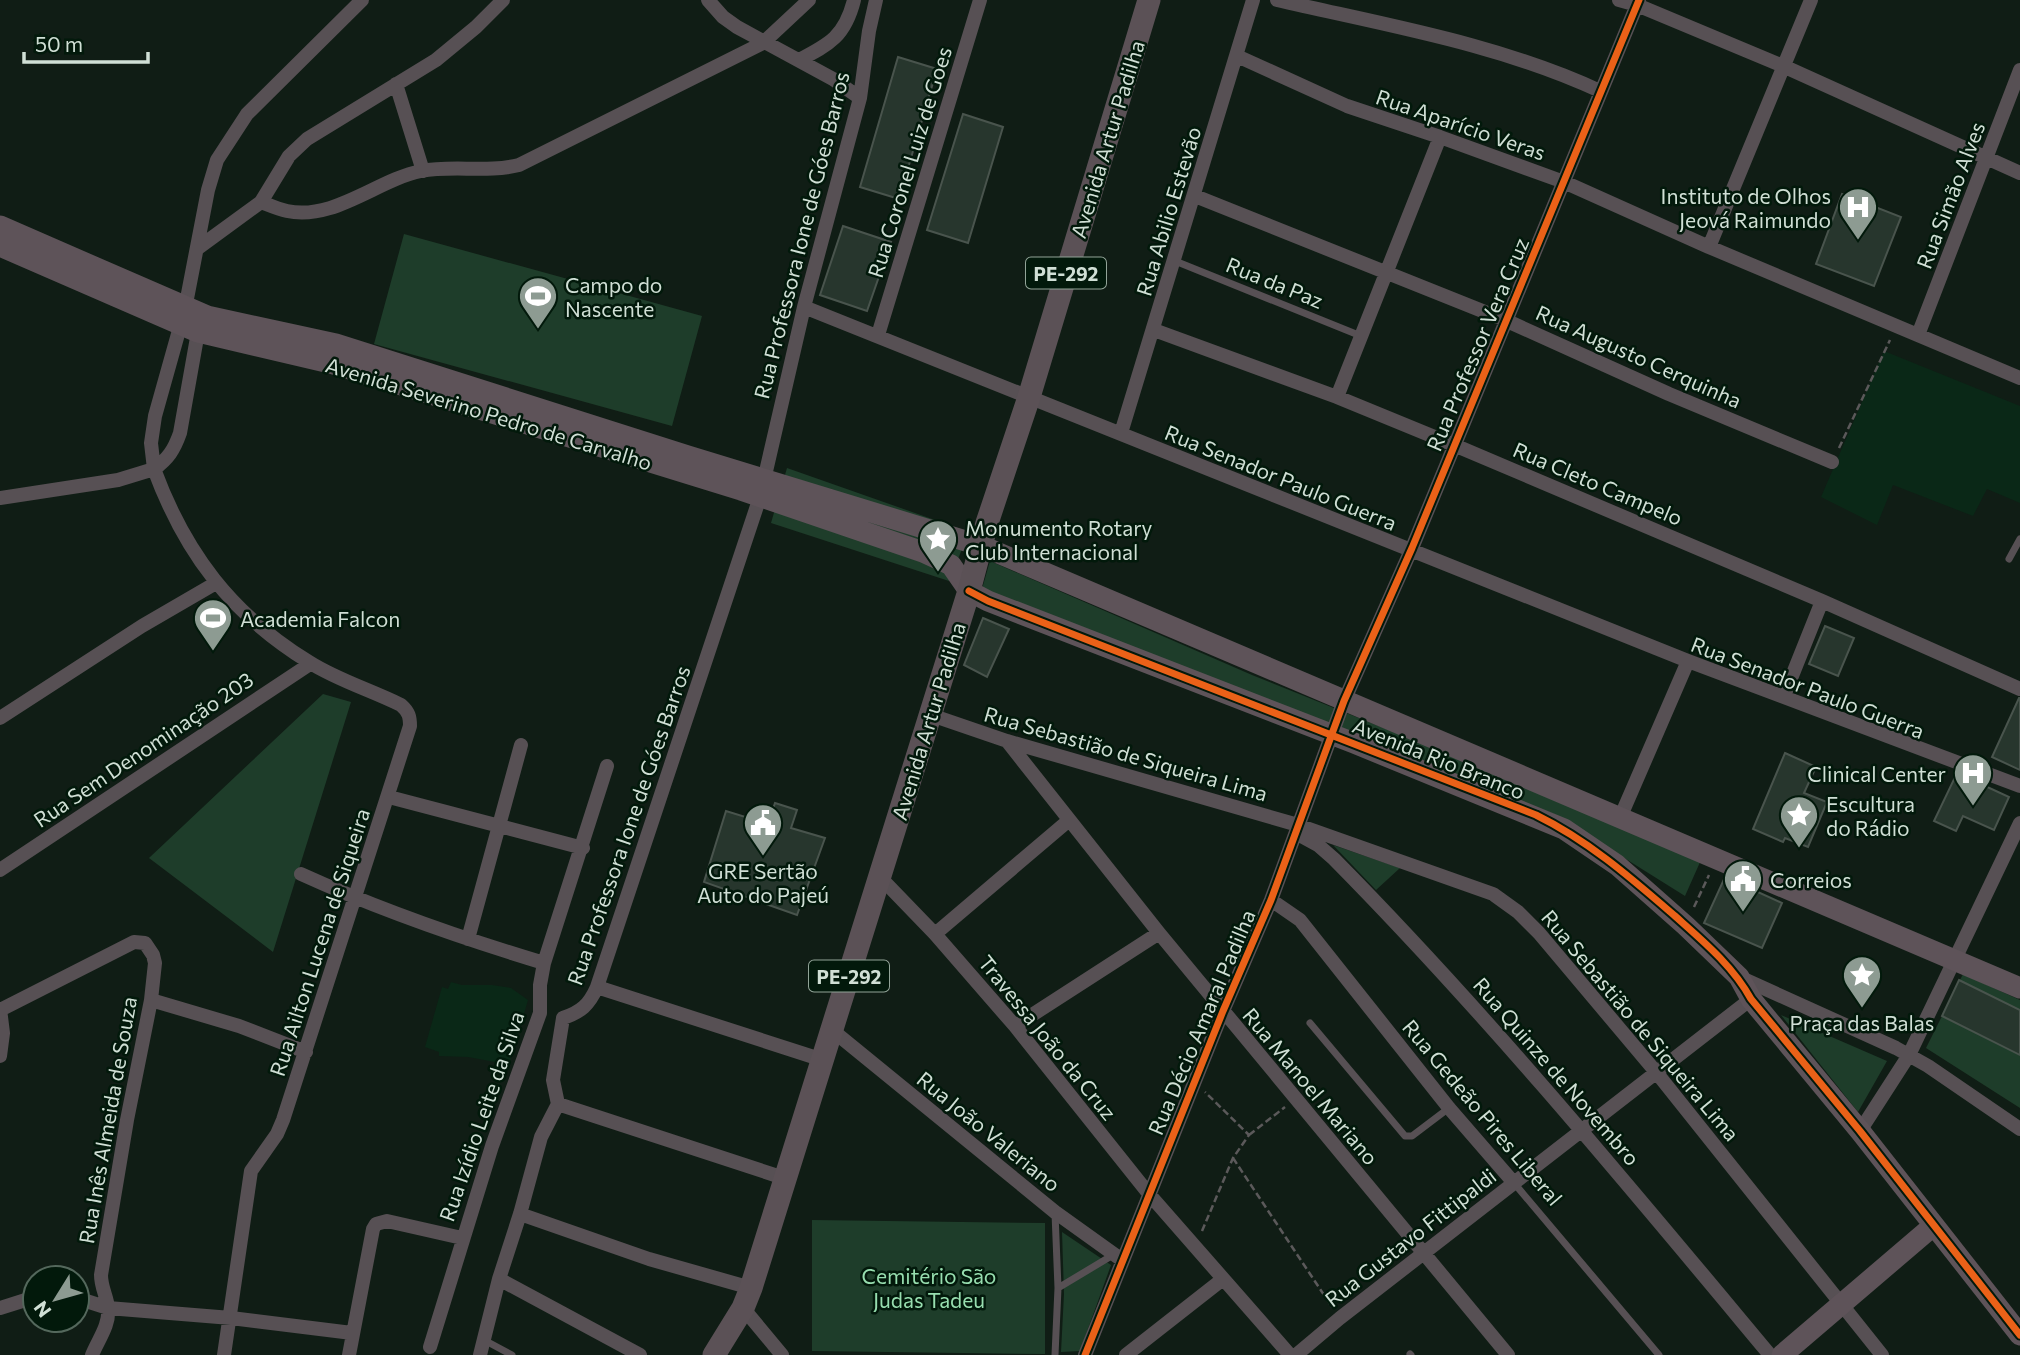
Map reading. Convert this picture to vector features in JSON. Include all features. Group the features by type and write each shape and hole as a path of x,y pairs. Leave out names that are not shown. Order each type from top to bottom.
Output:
{"main road":[{"name":"Avenida Artur Padilha","path":"714,1355 747,1298 787,1179 1149,0"}],"street":[{"path":"0,498 118,480 154,469 165,461 174,449 180,433 188,322 198,248 208,190 217,160 247,114 362,0"},
{"path":"198,248 261,202 289,156 307,139 436,60 476,27 503,0"},
{"path":"708,0 723,17 737,27 799,60 860,98"},
{"path":"261,202 288,211 310,211 331,207 382,184 424,170 504,169 519,166 764,43 809,0"},
{"path":"799,60 833,42 843,29 854,0"},
{"name":"Rua Professora Ione de Góes Barros","path":"563,1018 586,1007 597,988 752,485 804,307 860,98 876,0"},
{"name":"Rua Coronel Luiz de Goes","path":"878,335 980,0"},
{"name":"Rua Abilio Estevão","path":"1121,433 1253,0"},
{"path":"1276,0 1447,39 1564,74 1601,91"},
{"path":"1619,0 1638,3 1783,65 2020,173"},
{"path":"1709,247 1811,0"},
{"name":"Rua Professor Vera Cruz","path":"1344,701 1412,548 1638,3"},
{"name":"Rua Aparício Veras","path":"1237,56 1347,106 1440,136 1564,182 1709,247 2020,378"},
{"name":"Rua Simão Alves","path":"1918,335 2020,70"},
{"path":"396,84 424,170"},
{"path":"1337,397 1440,136"},
{"name":"Rua Augusto Cerquinha","path":"1195,196 1505,320 1669,394 1832,462"},
{"name":"Avenida Severino Pedro de Carvalho","path":"0,226 188,322"},
{"name":"Avenida Severino Pedro de Carvalho","path":"0,246 188,322 225,321 336,344 685,465 982,546"},
{"name":"Rua Senador Paulo Guerra","path":"804,307 1688,660 2020,786"},
{"path":"188,322 155,416 151,443 154,469 179,528 216,583 268,632 310,664"},
{"name":"Rua Cleto Campelo","path":"1154,330 1337,397 1454,445 1822,601 2020,689"},
{"name":"Avenida Severino Pedro de Carvalho","path":"752,485 939,559 956,569 969,591"},
{"name":"Avenida Rio Branco","path":"982,546 2020,988"},
{"path":"0,718 142,626 216,583"},
{"name":"Avenida Rio Branco","path":"969,591 988,601 1535,816 1564,829 1617,865 1739,977 1751,999 1860,1131 2020,1335"},
{"path":"1784,696 1822,601"},
{"path":"1620,818 1688,660"},
{"name":"Rua Ailton Lucena de Siqueira","path":"225,1355 250,1179 255,1163 284,1120 410,726 407,711 391,700 310,664"},
{"name":"Rua Sem Denominação 203","path":"0,870 310,664"},
{"name":"Rua Décio Amaral Padilha","path":"1085,1355 1118,1257 1149,1194 1271,900 1344,701"},
{"name":"Rua Sebastião de Siqueira Lima","path":"931,715 1007,741 1297,829 1493,894 1518,912 1539,933 1656,1072 1882,1355"},
{"name":"Rua Manoel Mariano","path":"1007,741 1068,821 1223,1012 1508,1355"},
{"path":"468,939 521,745"},
{"name":"Rua Izídio Leite da Silva","path":"430,1347 462,1238 540,1013 540,985 544,963 583,848 607,766"},
{"path":"389,797 583,848"},
{"path":"935,934 1068,821"},
{"path":"1860,1131 1909,1055 2020,823"},
{"name":"Rua Quinze de Novembro","path":"1297,829 1326,852 1375,901 1498,1032 1770,1355"},
{"path":"301,874 355,898 544,963"},
{"name":"Travessa João da Cruz","path":"879,876 935,934 1015,1026 1149,1194 1290,1355"},
{"name":"Rua Gedeão Pires Liberal","path":"1271,900 1300,920 1449,1108 1514,1182"},
{"path":"1015,1026 1159,933"},
{"name":"Rua Inês Almeida de Souza","path":"0,1010 134,942 145,943 153,955 152,1000 127,1120 101,1275 101,1288 108,1308 103,1336 92,1355"},
{"path":"1739,977 1909,1055 2020,1129"},
{"path":"597,988 823,1060"},
{"name":"Rua Gustavo Fittipaldi","path":"1296,1355 1751,999"},
{"path":"152,1000 239,1027 306,1052"},
{"path":"0,1010 4,1033 0,1056"},
{"path":"480,1355 499,1279 541,1138 558,1104 553,1080 563,1018 540,1013"},
{"name":"Rua João Valeriano","path":"832,1030 1055,1212 1118,1257"},
{"path":"558,1104 787,1179"},
{"path":"520,1214 649,1259 747,1298 782,1355"},
{"name":"Rua Izídio Leite da Silva","path":"349,1355 376,1224 387,1221 462,1238"},
{"path":"1782,1355 1933,1226"},
{"path":"499,1279 640,1355"},
{"path":"1126,1355 1223,1279"},
{"path":"0,1308 21,1301"},
{"path":"91,1303 108,1308 230,1318 352,1333"}],"lane":[{"name":"Rua da Paz","path":"1175,261 1362,336"},
{"path":"2009,559 2020,539"},
{"path":"1310,1023 1405,1136 1412,1136 1449,1108"},
{"name":"Rua Gedeão Pires Liberal","path":"1514,1182 1659,1355"},
{"path":"1055,1212 1058,1287 1055,1355"},
{"path":"1058,1287 1118,1257"},
{"path":"484,1340 512,1355"}],"path":[{"path":"1832,462 1897,324"},
{"path":"1686,926 1716,859"},
{"path":"1195,1082 1249,1135"},
{"path":"1195,1247 1233,1158 1249,1135 1295,1100"},
{"path":"1233,1158 1340,1318"}],"shaded area":[{"path":"1884,351 2020,406 2020,503 1987,489 1973,516 1893,485 1877,525 1821,497"},
{"path":"451,982 511,988 528,1000 508,1068 495,1062 468,1057 439,1056 439,1052 425,1047 442,987 448,989"}],"green space":[{"name":"Campo do Nascente","path":"404,234 702,316 672,426 374,344"},
{"path":"787,468 969,532 949,581 771,523"},
{"path":"990,561 1252,675 1560,799 1701,860 1685,896 1554,814 982,589"},
{"path":"323,694 351,702 273,952 149,858"},
{"path":"1333,845 1400,868 1376,890"},
{"path":"1963,974 2020,1000 2020,1108 1926,1048"},
{"path":"1781,1015 1887,1061 1858,1112"},
{"name":"Cemitério São Judas Tadeu","path":"812,1220 1045,1223 1045,1354 812,1351"},
{"path":"1062,1232 1111,1265 1080,1351 1061,1352 1064,1294"}],"building":[{"path":"898,57 937,69 899,199 860,187"},
{"path":"963,114 1003,127 968,243 927,230"},
{"name":"Instituto de Olhos Jeová Raimundo","path":"1842,194 1901,217 1874,286 1816,264"},
{"path":"843,226 891,242 867,311 820,295"},
{"path":"983,618 1009,629 987,677 964,665"},
{"path":"1825,626 1854,638 1838,676 1809,664"},
{"path":"2020,698 2020,770 1992,757"},
{"path":"1785,753 1816,767 1804,793 1827,802 1808,847 1785,838 1783,842 1753,829"},
{"name":"Clinical Center","path":"1957,773 2009,797 1994,830 1963,816 1956,831 1934,821"},
{"name":"GRE Sertão Auto do Pajeú","path":"775,803 797,810 791,828 825,838 797,915 704,882 726,811 768,824"},
{"name":"Correios","path":"1725,877 1782,903 1762,948 1704,923"},
{"path":"1959,980 2020,1010 2020,1055 1942,1016"}],"cycle path":[{"path":"1085,1355 1223,1011 1271,900 1344,701 1412,548 1639,0"},
{"path":"969,591 988,601 1536,815 1592,848 1675,916 1726,965 2020,1335"}],"place":[{"name":"Instituto de Olhos Jeová Raimundo","path":"1858,241"},
{"name":"Campo do Nascente","path":"538,330"},
{"name":"Monumento Rotary Club Internacional","path":"938,573"},
{"name":"Academia Falcon","path":"213,652"},
{"name":"Clinical Center","path":"1973,807"},
{"name":"Escultura do Rádio","path":"1799,849"},
{"name":"GRE Sertão Auto do Pajeú","path":"763,857"},
{"name":"Correios","path":"1743,913"},
{"name":"Praça das Balas","path":"1862,1009"}]}
